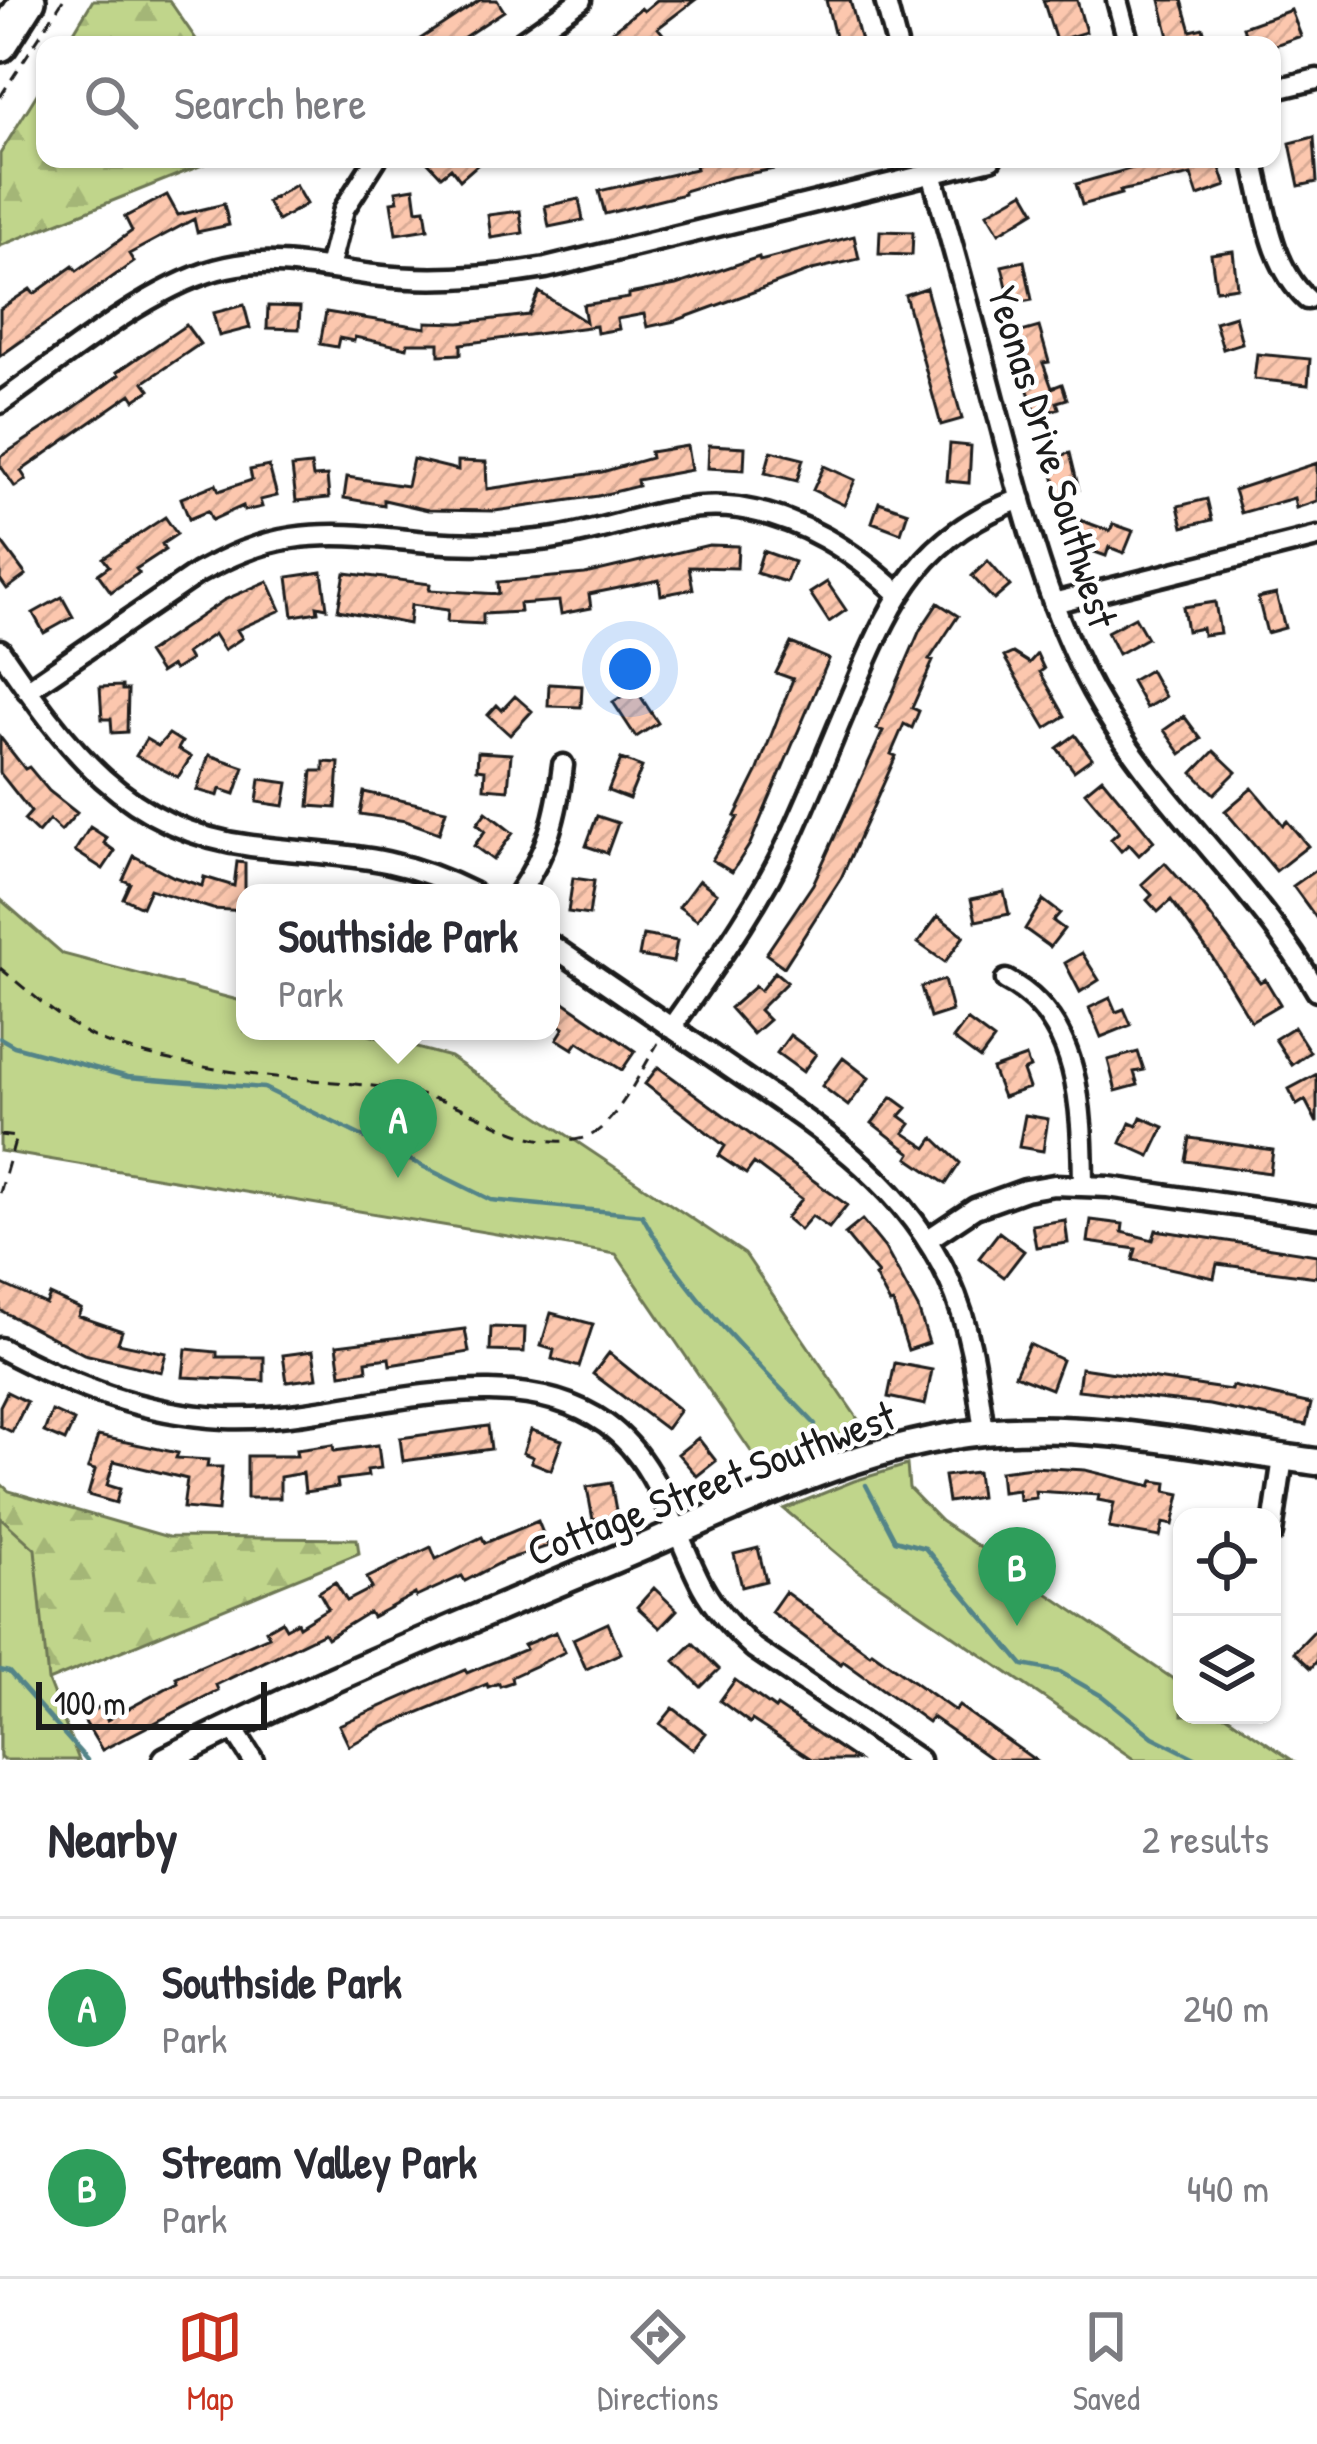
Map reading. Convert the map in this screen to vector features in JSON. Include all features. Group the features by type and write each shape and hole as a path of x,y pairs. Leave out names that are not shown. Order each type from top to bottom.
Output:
{"highway":[{"path":"0,44 28,0"}],"street":[{"path":"530,36 581,0"},
{"path":"885,0 895,36"},
{"path":"1117,0 1127,36"},
{"path":"1281,88 1317,79"},
{"path":"329,268 344,209 370,168"},
{"path":"0,403 155,297 202,274 257,262 423,279 502,276 922,168"},
{"name":"Yeonas Drive Southwest","path":"931,168 1053,603 1092,689 1151,779 1276,930 1317,991"},
{"path":"1255,168 1279,259 1287,277 1307,299"},
{"path":"669,1027 769,880 898,592 963,525 1021,499"},
{"path":"27,690 198,573 258,546 306,536 358,534 508,543 574,535 680,510 734,508 794,522 822,535 848,550 898,592"},
{"path":"1053,603 1317,537"},
{"path":"0,650 71,750 150,812 181,827 248,845 358,854 403,863 452,884"},
{"path":"524,884 556,821 563,765"},
{"path":"560,951 854,1156 882,1181 927,1240 946,1274 969,1337 984,1432"},
{"path":"1006,980 1039,1001 1061,1035 1078,1094 1083,1184"},
{"path":"927,1240 1000,1197 1054,1185 1083,1184 1317,1216"},
{"path":"0,1348 88,1390 130,1403 218,1418 271,1418 484,1390 536,1392 586,1411 627,1442 655,1479 702,1586 735,1631 919,1760"},
{"name":"Cottage Street Southwest","path":"166,1760 348,1673 854,1460 898,1446 984,1432 1065,1430 1317,1462"},
{"path":"1275,1508 1282,1458"},
{"path":"232,1727 253,1760"}],"path":[{"path":"40,36 63,0"},
{"path":"0,97 36,42"},
{"path":"0,968 34,997 108,1044 246,1074 321,1080 439,1100 508,1131 547,1142 591,1136 614,1114 669,1027"},
{"path":"0,1135 16,1137 0,1193"}],"green space":[{"path":"93,0 169,0 194,36 71,36"},
{"path":"36,96 36,168 195,168 0,246 0,154"},
{"path":"0,899 63,954 236,1000 236,1040 387,1040 450,1057 745,1254 866,1431 763,1469 616,1254 0,1151"},
{"path":"907,1465 909,1488 941,1521 1173,1679 1173,1724 1239,1724 1292,1760 1135,1760 853,1567 784,1509"},
{"path":"0,1483 9,1491 168,1537 357,1539 359,1553 48,1681 0,1757"},
{"path":"0,1517 35,1549 48,1681 79,1760 0,1757"}],"building":[{"path":"480,0 497,0 504,11 466,36 425,36"},
{"path":"657,0 695,0 658,28 661,36 606,36 641,8 644,11"},
{"path":"826,0 850,0 860,36 835,36"},
{"path":"1043,0 1077,0 1086,32 1054,36"},
{"path":"1160,0 1182,0 1191,31 1203,28 1205,36 1169,36"},
{"path":"1291,10 1301,36 1281,43 1281,36 1246,36 1243,27"},
{"path":"1314,137 1317,182 1299,186 1290,143"},
{"path":"451,168 474,168 460,180"},
{"path":"779,168 605,214 599,191 696,169"},
{"path":"1133,168 1220,168 1226,186 1198,196 1191,175 1082,205 1076,184"},
{"path":"295,185 306,204 278,221 267,202"},
{"path":"414,188 417,210 425,209 428,229 396,234 391,202 398,201 396,191"},
{"path":"1024,192 1035,211 999,233 987,213"},
{"path":"167,195 178,215 224,204 229,225 197,232 194,219 129,254 134,262 0,356 0,309 30,289 34,294 73,266 77,271 132,231 125,217"},
{"path":"579,199 583,220 549,227 545,206"},
{"path":"520,211 523,233 491,238 488,215"},
{"path":"880,231 913,232 912,255 879,254"},
{"path":"854,236 859,259 812,270 647,327 644,314 617,319 619,329 597,333 596,326 461,344 461,354 439,355 439,343 408,343 407,348 355,337 354,341 339,338 337,347 320,344 326,312 426,328 426,322 529,315 539,292 586,322 583,305 629,298 629,294 676,285 759,257 760,261"},
{"path":"1233,251 1237,287 1216,290 1211,254"},
{"path":"1024,261 1032,300 1011,304 1002,266"},
{"path":"926,288 962,419 941,425 905,295"},
{"path":"244,305 250,328 219,336 213,313"},
{"path":"268,306 300,307 299,329 267,328"},
{"path":"1235,316 1242,343 1223,349 1215,322"},
{"path":"186,325 200,344 144,382 150,390 135,400 131,394 21,471 26,479 15,487 0,457"},
{"path":"1039,327 1052,388 1062,384 1067,399 1057,402 1059,408 1037,416 1027,388 1034,386 1018,333"},
{"path":"1257,354 1310,359 1308,385 1254,379"},
{"path":"950,444 971,446 969,483 947,481"},
{"path":"709,445 745,447 744,470 708,468"},
{"path":"687,446 691,470 637,480 638,486 598,496 495,511 428,510 384,500 384,505 344,498 347,477 407,486 413,459 458,470 458,461 486,462 487,489 602,472 651,458 650,452"},
{"path":"771,451 803,459 797,481 765,473"},
{"path":"1070,453 1079,490 1058,495 1049,458"},
{"path":"1317,463 1317,501 1296,508 1294,498 1241,513 1234,490"},
{"path":"311,465 313,477 327,476 329,498 296,501 292,467"},
{"path":"269,466 277,496 260,500 262,507 244,511 243,506 212,520 208,511 189,519 181,498 216,484 219,491 252,480 250,470"},
{"path":"824,466 855,480 844,505 813,490"},
{"path":"1207,499 1212,520 1183,527 1178,506"},
{"path":"879,502 908,512 901,533 872,522"},
{"path":"165,517 177,534 162,544 165,550 136,569 139,573 111,592 98,574 109,566 103,558"},
{"path":"1080,520 1110,531 1113,524 1133,531 1124,553 1109,547 1106,556 1072,544"},
{"path":"0,540 26,575 7,589 0,579"},
{"path":"709,545 738,546 737,568 689,567 693,589 661,595 659,580 589,594 591,608 561,614 559,601 519,604 520,612 483,614 483,624 447,622 448,610 411,605 409,624 338,610 345,573 430,584 429,590 499,594 498,582 585,574"},
{"path":"763,551 794,562 786,582 756,573"},
{"path":"988,561 1010,586 994,600 972,576"},
{"path":"322,572 327,608 317,606 318,612 293,616 288,577"},
{"path":"268,581 281,610 237,630 242,638 224,650 214,634 186,653 190,660 160,673 147,653 224,600"},
{"path":"827,582 846,610 829,622 810,593"},
{"path":"1276,594 1285,628 1267,633 1258,598"},
{"path":"62,597 73,617 44,633 33,613"},
{"path":"1215,602 1220,633 1203,635 1202,628 1187,631 1183,607"},
{"path":"938,603 958,616 929,660 933,661 912,708 919,711 912,728 904,724 891,754 896,756 841,878 784,967 766,954 813,884 883,731 877,729 920,630"},
{"path":"1135,617 1147,638 1118,654 1107,632"},
{"path":"791,643 829,659 750,844 732,872 712,860 738,817 793,679 776,673"},
{"path":"1013,653 1029,663 1037,654 1044,669 1040,672 1065,716 1046,728 1004,657"},
{"path":"1150,670 1165,697 1146,708 1131,681"},
{"path":"549,684 582,686 581,707 548,706"},
{"path":"100,687 128,690 127,732 112,733 111,719 102,719"},
{"path":"635,688 658,723 636,737 613,702"},
{"path":"515,696 532,711 510,735 488,715 497,705 502,710"},
{"path":"1184,716 1201,739 1181,754 1164,730"},
{"path":"169,734 182,742 178,749 191,757 178,777 136,756 146,739 158,746"},
{"path":"1075,735 1092,758 1074,771 1057,748"},
{"path":"0,737 25,769 29,767 77,813 61,831 49,820 38,833 24,820 31,812 0,773"},
{"path":"1214,751 1236,772 1214,794 1193,773"},
{"path":"478,752 511,754 508,790 484,788 485,770 477,769"},
{"path":"209,755 244,767 235,794 220,789 218,796 197,790"},
{"path":"621,759 642,767 629,799 608,791"},
{"path":"324,762 339,763 336,808 309,806 312,771 324,771"},
{"path":"1102,778 1154,841 1139,855 1129,844 1121,851 1111,839 1119,832 1085,792"},
{"path":"260,779 288,783 284,806 257,802"},
{"path":"1252,788 1308,846 1276,871 1225,811"},
{"path":"364,792 446,810 439,833 406,821 360,814"},
{"path":"486,812 513,833 493,860 474,846 485,831 477,824"},
{"path":"597,816 618,823 607,853 586,846"},
{"path":"90,827 107,838 104,843 115,851 103,869 75,851"},
{"path":"134,856 202,886 204,877 234,886 237,862 245,863 245,884 236,884 236,910 213,909 150,889 142,907 123,898 130,883 123,880"},
{"path":"1165,863 1260,982 1265,979 1280,1004 1251,1021 1171,900 1158,912 1147,900 1152,895 1142,884"},
{"path":"1317,869 1317,919 1293,886"},
{"path":"573,878 594,881 589,915 568,912"},
{"path":"699,880 717,893 697,920 679,907"},
{"path":"1004,892 1009,914 976,921 971,899"},
{"path":"1043,900 1060,913 1053,921 1064,929 1050,947 1025,929"},
{"path":"938,916 964,936 945,962 918,943"},
{"path":"643,935 677,941 673,962 639,956"},
{"path":"1082,953 1099,980 1080,992 1065,963"},
{"path":"775,972 787,982 759,1010 769,1020 753,1034 730,1008 755,986 760,991"},
{"path":"944,980 952,1011 930,1018 921,987"},
{"path":"1110,998 1116,1012 1124,1009 1131,1025 1101,1037 1089,1008"},
{"path":"560,999 635,1051 622,1070 578,1042 573,1049 559,1040 564,1028"},
{"path":"967,1020 994,1040 980,1059 953,1039"},
{"path":"1294,1027 1310,1052 1292,1065 1275,1039"},
{"path":"790,1035 816,1054 803,1072 777,1053"},
{"path":"1138,1052 1144,1070 1134,1072 1138,1085 1116,1091 1108,1060"},
{"path":"1026,1057 1030,1068 1023,1071 1029,1088 1003,1097 992,1069"},
{"path":"843,1058 869,1078 848,1106 822,1086"},
{"path":"658,1067 847,1205 829,1228 812,1216 800,1230 786,1218 802,1199 754,1163 746,1174 719,1156 725,1146 645,1084"},
{"path":"1317,1074 1317,1123 1305,1100 1297,1105 1289,1089"},
{"path":"892,1097 907,1108 900,1116 911,1124 904,1133 927,1148 934,1138 960,1163 946,1184 908,1158 911,1153 872,1123"},
{"path":"1025,1115 1048,1119 1043,1151 1019,1147"},
{"path":"1141,1117 1164,1127 1150,1156 1121,1143 1130,1123 1137,1126"},
{"path":"1190,1138 1273,1150 1270,1173 1186,1161"},
{"path":"862,1220 885,1248 918,1308 929,1343 908,1350 878,1274 845,1234"},
{"path":"1065,1220 1068,1243 1036,1247 1032,1225"},
{"path":"1091,1220 1123,1224 1122,1232 1153,1240 1156,1230 1317,1255 1317,1277 1217,1264 1214,1278 1133,1260 1136,1249 1088,1242"},
{"path":"999,1232 1024,1251 1004,1277 979,1258"},
{"path":"0,1283 46,1304 50,1295 81,1309 78,1316 122,1331 118,1343 166,1353 161,1372 84,1354 0,1310"},
{"path":"551,1313 593,1324 579,1367 552,1359 554,1350 541,1346"},
{"path":"491,1327 525,1328 524,1352 490,1351"},
{"path":"465,1329 469,1352 390,1365 389,1358 366,1361 367,1370 341,1374 337,1345"},
{"path":"1029,1344 1062,1360 1051,1389 1015,1375"},
{"path":"186,1349 217,1352 217,1357 264,1357 264,1381 183,1377"},
{"path":"313,1351 317,1378 287,1382 283,1355"},
{"path":"609,1353 680,1410 666,1429 593,1374"},
{"path":"895,1363 932,1370 925,1405 888,1397"},
{"path":"1081,1368 1231,1390 1232,1386 1311,1404 1306,1425 1210,1405 1078,1390"},
{"path":"7,1392 27,1402 12,1432 0,1426 0,1406"},
{"path":"52,1411 74,1421 65,1441 44,1432"},
{"path":"488,1426 491,1449 403,1461 400,1438"},
{"path":"531,1430 562,1440 551,1470 523,1453"},
{"path":"98,1436 178,1453 176,1458 208,1460 207,1467 222,1467 218,1511 183,1508 187,1479 114,1461 107,1485 120,1489 116,1503 88,1495 95,1470 88,1468"},
{"path":"698,1438 716,1461 697,1476 678,1454"},
{"path":"333,1445 334,1451 378,1445 381,1468 367,1470 368,1476 337,1480 338,1487 305,1492 303,1473 280,1477 280,1498 247,1498 247,1456 297,1456 296,1450"},
{"path":"1032,1467 1085,1470 1151,1486 1153,1481 1167,1483 1166,1491 1180,1494 1173,1508 1173,1525 1163,1523 1160,1537 1109,1528 1114,1503 1098,1500 1099,1495 1035,1491 1036,1498 1019,1500 1018,1490 1002,1492 1000,1471"},
{"path":"977,1472 980,1497 948,1502 944,1476"},
{"path":"611,1483 617,1516 593,1520 587,1487"},
{"path":"538,1521 548,1546 465,1581 462,1576 415,1594 372,1617 369,1612 327,1638 324,1633 216,1685 218,1690 102,1750 82,1717 99,1707 107,1720 178,1682 176,1677 269,1636 266,1630 282,1621 286,1628 297,1622 299,1626 328,1608 319,1592 335,1582 347,1601 372,1588 367,1578 431,1547 436,1559 482,1537 485,1543"},
{"path":"758,1548 766,1581 742,1587 734,1554"},
{"path":"654,1588 677,1610 660,1628 637,1607"},
{"path":"785,1592 870,1654 955,1711 959,1706 1035,1760 993,1760 932,1717 928,1722 843,1661 841,1664 771,1612"},
{"path":"608,1623 621,1653 586,1669 573,1639"},
{"path":"1317,1628 1317,1661 1311,1668 1294,1652"},
{"path":"556,1632 565,1652 511,1677 512,1682 487,1684 349,1746 339,1725 526,1649 524,1645"},
{"path":"693,1643 719,1669 701,1687 675,1661"},
{"path":"735,1680 857,1760 813,1760 750,1723 720,1701"},
{"path":"673,1708 706,1733 693,1750 660,1724"}],"waterway":[{"path":"0,1038 128,1077 264,1088 491,1200 642,1215 699,1299 815,1424"},
{"path":"866,1485 895,1540 925,1548 1023,1665 1060,1672 1102,1696 1153,1737 1199,1760"},
{"path":"0,1670 9,1672 87,1760"}],"place":[{"name":"Southside Park","path":"398,1178"},
{"name":"Stream Valley Park","path":"1017,1626"}]}
